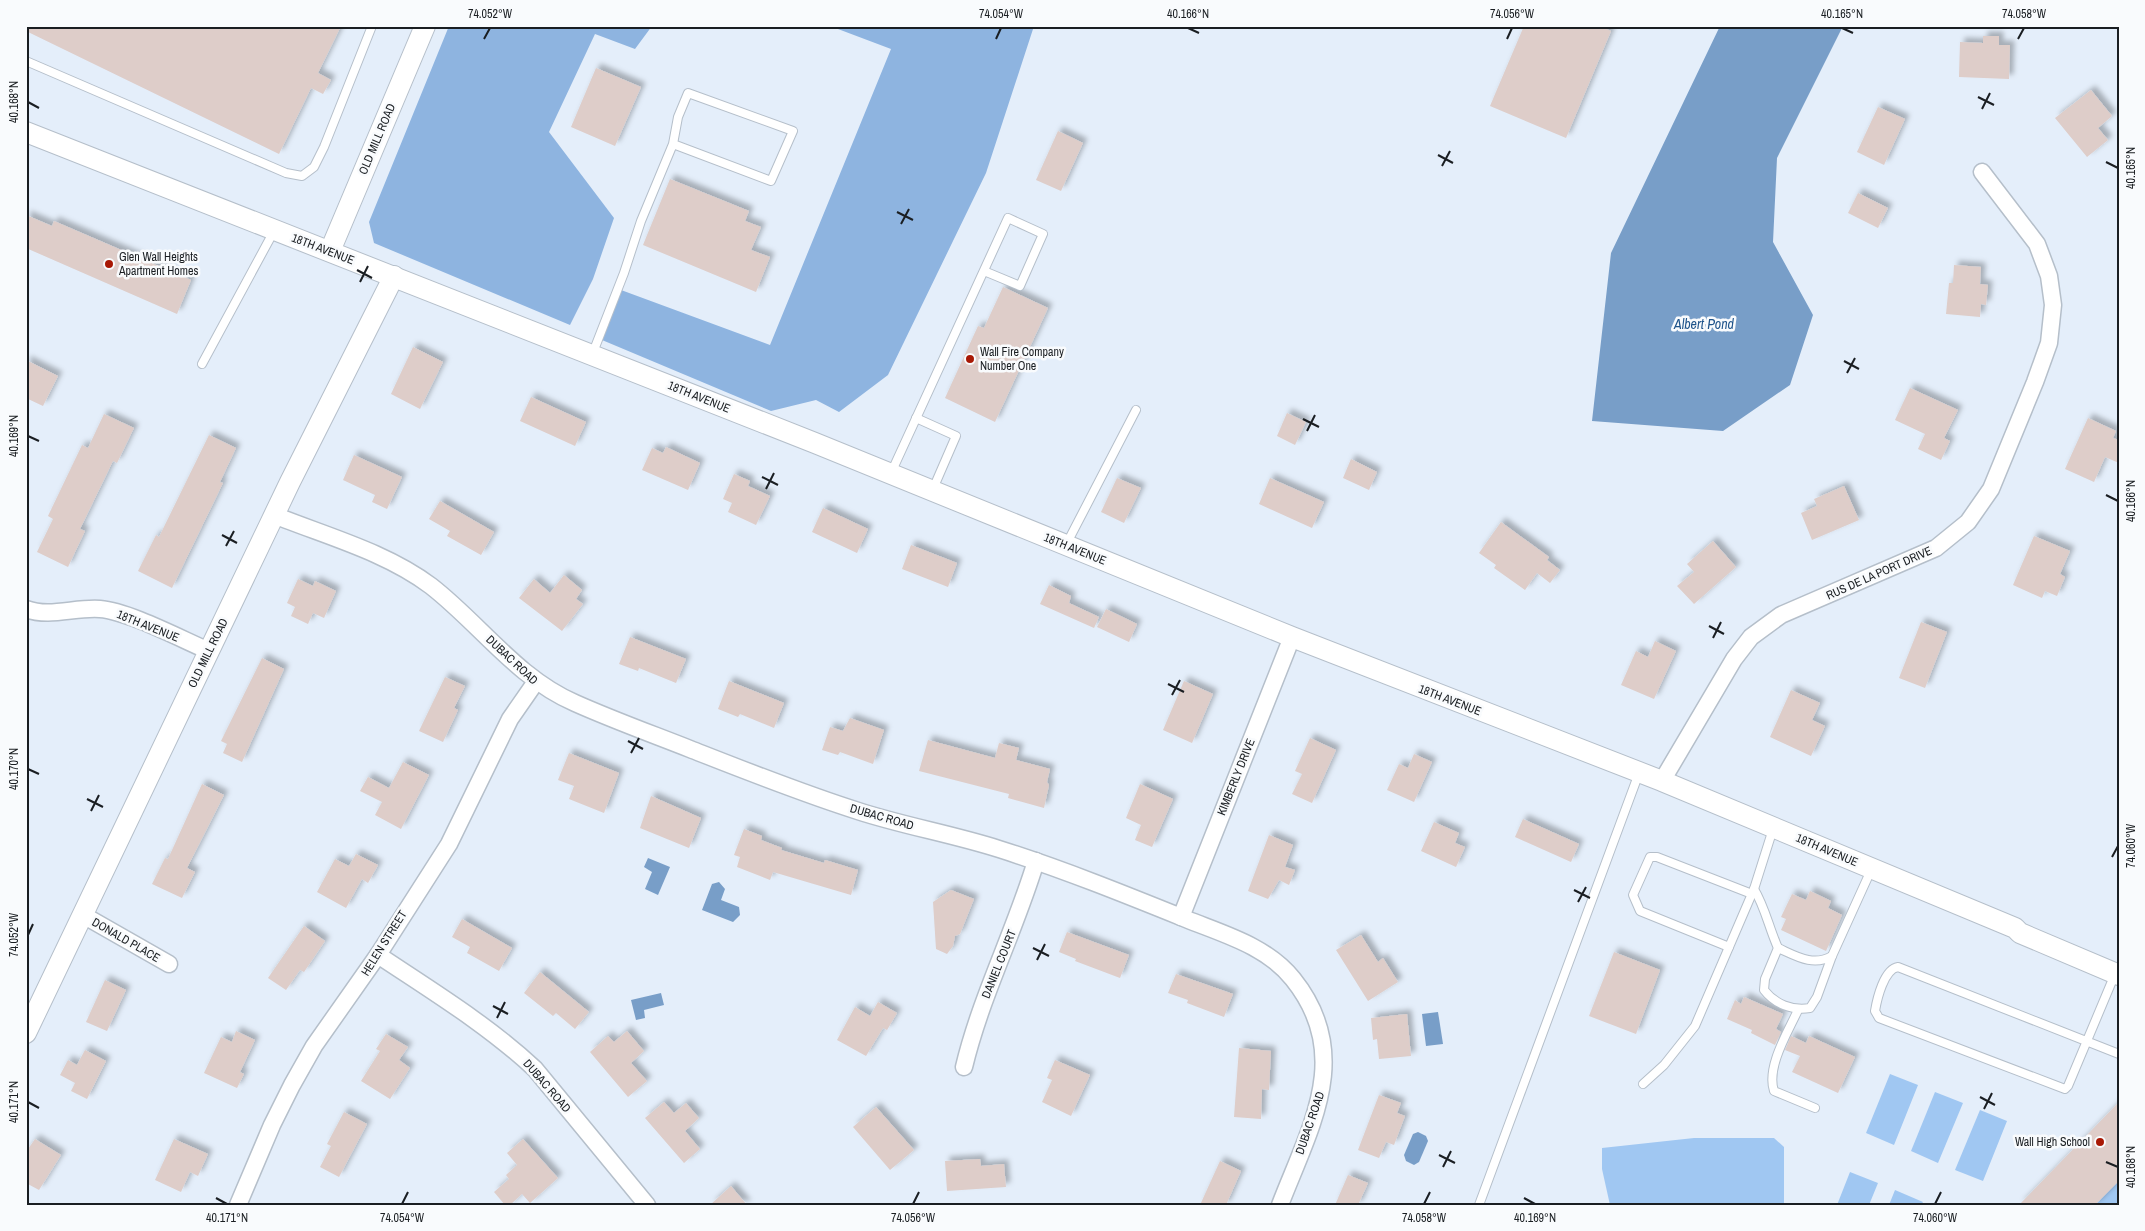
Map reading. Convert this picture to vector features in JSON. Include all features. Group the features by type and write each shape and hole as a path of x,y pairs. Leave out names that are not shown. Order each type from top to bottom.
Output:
{"street":[{"name":"OLD MILL ROAD","path":"330,251 425,26"},
{"name":"18TH AVENUE","path":"26,132 274,231 330,251 592,354 1292,638 1640,772 2015,928 2020,933 2117,974"},
{"name":"RUS DE LA PORT DRIVE","path":"1662,782 1734,659 1750,636 1781,615 1936,548 1968,522 1991,489 2046,351 2051,330 2053,305 2049,276 2037,244 1982,172"},
{"name":"OLD MILL ROAD","path":"26,1033 274,515 394,276"},
{"name":"DUBAC ROAD","path":"274,515 375,555 416,576 475,625 535,683 572,702 796,790 861,812 1036,861 1250,946 1282,967 1308,999 1320,1025 1325,1060 1323,1085 1312,1122 1280,1205"},
{"name":"18TH AVENUE","path":"26,610 48,613 101,609 118,613 209,651"},
{"name":"KIMBERLY DRIVE","path":"1181,917 1292,638"},
{"name":"HELEN STREET","path":"238,1205 272,1125 314,1046 378,955 449,844 510,719 535,683"},
{"name":"DANIEL COURT","path":"964,1068 970,1042 1023,904 1036,861"},
{"name":"DONALD PLACE","path":"84,915 169,964"},
{"name":"DUBAC ROAD","path":"378,955 494,1034 517,1052 536,1070 647,1205"}],"lane":[{"path":"26,61 286,173 302,176 314,168 372,26"},
{"path":"592,354 624,273 641,221 673,144 678,117 688,93 793,131 771,181 673,144"},
{"path":"890,474 1008,218 1043,234 1020,286 984,272"},
{"path":"202,364 274,231"},
{"path":"1066,545 1136,410"},
{"path":"916,418 956,436 932,491"},
{"path":"1479,1205 1640,772"},
{"path":"1643,1084 1664,1065 1695,1026 1753,891 1774,828"},
{"path":"1729,947 1640,911 1633,895 1650,857 1657,856 1753,891 1762,902 1768,926 1778,948 1801,958 1815,961 1822,962 1832,956"},
{"path":"1778,948 1765,979 1764,990 1772,1000 1798,1010 1810,1008 1817,997 1832,956 1872,868"},
{"path":"2117,974 2087,1041 2068,1086 2061,1089 1879,1018 1875,1011 1888,973 1893,967 1898,967 2087,1041 2119,1054"},
{"path":"1798,1010 1772,1070 1771,1082 1774,1090 1815,1108"}],"shaded area":[{"path":"449,26 652,26 635,49 595,34 549,132 614,218 593,279 570,325 374,243 369,222"},
{"path":"830,26 1034,26 986,173 888,375 839,412 816,400 771,411 602,340 621,290 770,345 891,49"},
{"path":"1890,1074 1918,1085 1894,1145 1866,1133"},
{"path":"1935,1092 1963,1103 1938,1163 1911,1151"},
{"path":"1980,1110 2007,1121 1983,1181 1955,1170"},
{"path":"1694,1138 1774,1138 1784,1147 1784,1205 1610,1205 1602,1169 1602,1148"},
{"path":"1850,1172 1878,1183 1869,1205 1837,1205"},
{"path":"2118,1181 2119,1205 2095,1205"},
{"path":"1895,1190 1923,1202 1921,1205 1889,1205"}],"water":[{"name":"Albert Pond","path":"1720,26 1843,26 1777,158 1773,242 1813,315 1790,385 1723,431 1592,421 1611,253"},
{"path":"648,858 670,867 658,895 645,889 652,872 644,867"},
{"path":"719,882 725,889 721,900 739,907 740,915 733,922 702,910 712,884"},
{"path":"661,993 664,1005 644,1010 645,1018 636,1020 631,1000"},
{"path":"1438,1012 1443,1044 1426,1046 1422,1014"},
{"path":"1418,1132 1426,1136 1428,1141 1419,1162 1414,1165 1406,1161 1404,1155 1413,1134"}],"building":[{"path":"26,26 341,26 318,73 331,80 323,94 311,88 279,154 26,31"},
{"path":"1524,26 1599,26 1611,31 1566,138 1490,106"},
{"path":"1983,36 1999,36 1999,45 2010,45 2009,79 1959,77 1960,42 1983,43"},
{"path":"596,68 641,87 615,146 571,127"},
{"path":"2091,90 2112,116 2098,128 2108,140 2087,157 2055,118"},
{"path":"1878,107 1905,119 1884,165 1857,152"},
{"path":"1058,131 1083,143 1061,191 1036,180"},
{"path":"670,179 749,211 745,221 761,227 751,250 770,257 756,292 643,245"},
{"path":"1858,193 1888,208 1878,228 1848,213"},
{"name":"Glen Wall Heights Apartment Homes","path":"26,215 52,226 54,221 191,280 177,314 26,248"},
{"path":"1954,265 1981,267 1980,284 1988,285 1986,305 1981,304 1980,317 1946,314 1949,283 1953,283"},
{"path":"1003,287 1048,308 995,422 945,398 978,326 984,328"},
{"path":"413,347 443,362 420,409 391,394"},
{"path":"26,360 58,376 43,406 26,398"},
{"path":"1910,388 1958,410 1944,438 1950,441 1941,460 1918,449 1925,434 1895,420"},
{"path":"531,397 586,422 575,446 520,421"},
{"path":"1287,413 1306,422 1295,445 1277,436"},
{"path":"104,414 134,428 117,463 113,461 80,529 85,531 68,567 37,552 53,519 48,516 82,445 88,448"},
{"path":"2088,418 2116,431 2113,438 2119,440 2119,463 2105,457 2094,482 2065,469"},
{"path":"209,435 236,448 220,482 223,483 172,588 138,571 156,535 159,537"},
{"path":"666,447 700,463 688,490 642,470 652,448 663,453"},
{"path":"354,455 402,477 387,509 372,502 375,495 343,480"},
{"path":"1351,459 1377,472 1369,490 1343,478"},
{"path":"734,474 750,481 748,486 770,496 756,525 728,512 732,503 723,499"},
{"path":"1117,478 1141,488 1124,523 1101,512"},
{"path":"1270,478 1324,502 1312,528 1259,504"},
{"path":"1844,486 1859,520 1812,540 1801,513 1817,506 1814,499"},
{"path":"440,501 494,532 481,555 447,536 450,531 429,519"},
{"path":"823,508 868,529 857,553 812,532"},
{"path":"1501,522 1549,557 1547,560 1560,570 1550,583 1537,573 1525,590 1494,568 1496,565 1479,553"},
{"path":"2034,536 2070,551 2060,574 2065,577 2057,596 2045,591 2042,598 2013,585"},
{"path":"1713,541 1736,567 1694,604 1677,586 1694,572 1687,564"},
{"path":"911,545 957,563 948,587 902,569"},
{"path":"564,575 582,590 576,599 583,604 562,631 519,598 534,579 550,593"},
{"path":"298,579 313,586 315,581 336,591 324,618 313,613 308,624 291,616 295,607 287,603"},
{"path":"1049,585 1071,596 1069,603 1099,617 1094,628 1040,604"},
{"path":"1106,609 1137,624 1129,642 1097,627"},
{"path":"1921,622 1947,632 1925,688 1899,678"},
{"path":"630,637 686,659 676,683 639,668 638,671 619,664"},
{"path":"1655,641 1676,651 1654,699 1621,685 1636,651 1648,657"},
{"path":"262,658 284,669 242,762 223,753 227,744 221,741"},
{"path":"445,677 465,686 454,708 458,710 443,742 419,731"},
{"path":"729,681 784,703 774,728 740,714 738,717 718,709"},
{"path":"1184,681 1213,694 1192,743 1163,730"},
{"path":"1791,690 1820,703 1812,720 1825,726 1811,756 1770,737"},
{"path":"850,718 884,730 873,764 840,752 838,755 822,750 830,727 843,731"},
{"path":"1310,738 1336,750 1312,803 1292,794 1302,774 1295,771"},
{"path":"928,740 995,758 999,743 1019,748 1016,760 1050,769 1044,808 1008,798 1009,794 919,771"},
{"path":"569,753 619,773 604,813 569,799 574,786 558,780"},
{"path":"1414,754 1432,762 1414,802 1387,790 1399,764 1408,768"},
{"path":"403,762 429,775 401,829 375,815 382,802 360,791 368,777 389,788"},
{"path":"202,784 224,795 187,868 195,872 182,898 152,884 165,858 168,859"},
{"path":"1140,784 1173,799 1152,847 1135,840 1141,825 1126,818"},
{"path":"651,796 701,818 689,848 640,828"},
{"path":"1523,819 1579,844 1571,862 1515,837"},
{"path":"1434,822 1459,833 1455,843 1465,847 1456,867 1421,851"},
{"path":"744,829 762,836 761,840 782,848 781,850 824,863 825,860 858,870 851,895 773,872 770,880 737,867 740,857 734,855"},
{"path":"1269,835 1293,845 1285,867 1295,870 1289,885 1279,880 1268,899 1248,891"},
{"path":"356,854 378,865 368,883 362,879 346,908 317,892 335,859 349,866"},
{"path":"951,890 974,899 960,934 955,936 953,946 947,954 936,949 933,902"},
{"path":"1810,891 1831,901 1828,908 1842,915 1826,951 1781,930 1786,919 1781,917 1792,894 1806,900"},
{"path":"462,919 512,948 499,971 467,953 470,947 452,937"},
{"path":"304,926 325,941 304,972 300,970 286,990 268,978"},
{"path":"1067,932 1129,955 1120,978 1075,961 1076,959 1059,952"},
{"path":"1361,935 1378,962 1383,958 1398,982 1368,1001 1336,950"},
{"path":"1614,952 1660,970 1636,1034 1589,1016"},
{"path":"540,972 589,1012 575,1029 556,1013 553,1016 524,993"},
{"path":"1176,974 1233,994 1224,1017 1187,1003 1188,1000 1168,993"},
{"path":"105,980 126,990 107,1031 86,1022"},
{"path":"1744,997 1783,1014 1776,1029 1781,1032 1775,1045 1751,1033 1752,1030 1727,1019 1735,1000 1741,1004"},
{"path":"878,1002 897,1013 887,1030 883,1028 866,1056 837,1040 855,1007 870,1016"},
{"path":"1407,1014 1411,1056 1379,1059 1377,1039 1373,1040 1371,1018"},
{"path":"236,1031 255,1040 240,1072 244,1074 237,1088 204,1073 221,1037 232,1042"},
{"path":"627,1031 644,1051 631,1063 647,1081 628,1097 590,1052 608,1036 614,1042"},
{"path":"386,1034 408,1047 399,1060 410,1068 390,1099 361,1081 380,1051 376,1049"},
{"path":"1791,1036 1806,1043 1809,1036 1855,1057 1838,1093 1792,1072 1800,1056 1785,1050"},
{"path":"1239,1048 1271,1051 1269,1090 1262,1089 1261,1119 1234,1117"},
{"path":"85,1050 106,1061 87,1099 71,1091 75,1083 60,1075 68,1060 77,1065"},
{"path":"1055,1060 1090,1075 1071,1116 1042,1102 1052,1080 1047,1078"},
{"path":"1379,1095 1401,1103 1397,1113 1405,1116 1394,1145 1386,1142 1379,1158 1358,1150"},
{"path":"664,1102 674,1113 686,1103 699,1118 685,1131 700,1149 684,1163 645,1118"},
{"name":"Wall High School","path":"2119,1102 2119,1181 2095,1205 2019,1205"},
{"path":"876,1107 914,1150 890,1170 853,1127"},
{"path":"344,1112 367,1124 339,1177 320,1167 331,1146 327,1144"},
{"path":"35,1139 61,1155 39,1190 26,1183 26,1152"},
{"path":"174,1139 208,1154 198,1176 190,1172 181,1192 155,1180"},
{"path":"523,1139 558,1178 530,1203 522,1194 510,1205 505,1205 494,1192 509,1179 506,1175 517,1165 507,1153"},
{"path":"980,1159 981,1166 1004,1164 1006,1187 947,1191 945,1161"},
{"path":"1220,1161 1241,1171 1226,1205 1200,1205"},
{"path":"1348,1175 1368,1183 1358,1205 1335,1205"},
{"path":"731,1186 747,1205 710,1205"}],"place":[{"name":"Glen Wall Heights Apartment Homes","path":"109,264"},
{"name":"Wall Fire Company Number One","path":"970,359"},
{"name":"Wall High School","path":"2100,1142"}]}
